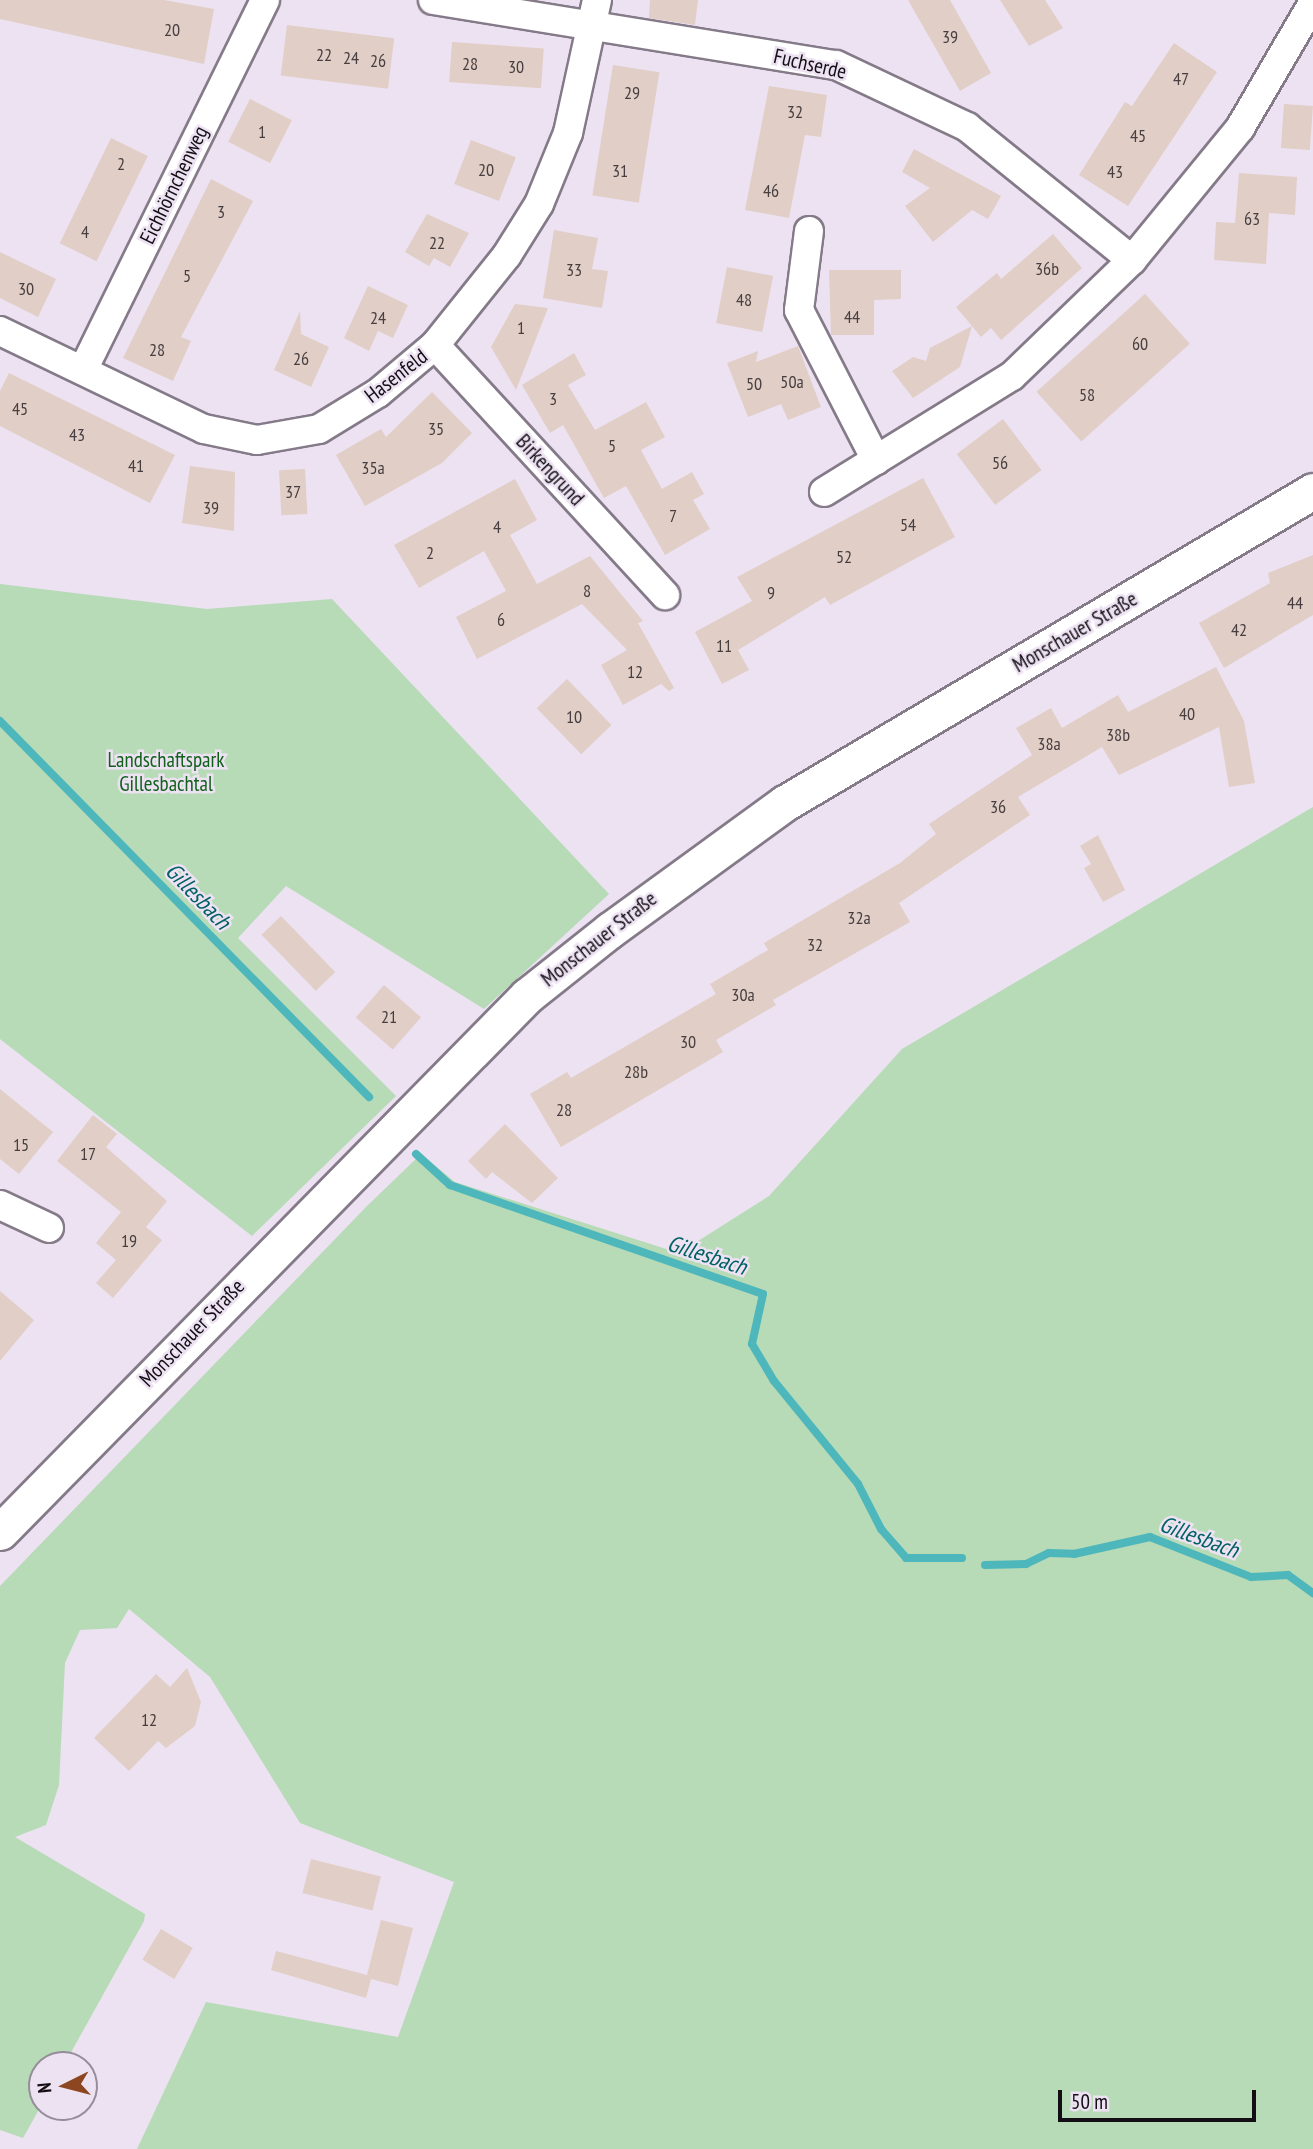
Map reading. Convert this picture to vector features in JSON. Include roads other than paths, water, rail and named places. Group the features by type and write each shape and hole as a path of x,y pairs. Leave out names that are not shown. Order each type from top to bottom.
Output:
{"main road":[{"name":"Monschauer Straße","path":"0,1532 527,996 621,922 795,797 1313,491"}],"street":[{"name":"Eichhörnchenweg","path":"83,370 265,0"},
{"name":"Fuchserde","path":"433,0 595,12 836,65 967,127 1132,260"},
{"path":"824,492 1012,376 1132,260 1240,128 1313,3"},
{"name":"Hasenfeld","path":"0,331 204,429 257,440 319,429 378,393 435,345 539,204 568,133 595,12"},
{"path":"809,232 799,310 876,460"},
{"name":"Birkengrund","path":"435,345 665,595"},
{"path":"0,1205 49,1228"}],"waterway":[{"name":"Gillesbach","path":"0,721 369,1097"},
{"name":"Gillesbach","path":"416,1154 450,1185 763,1294 752,1344 774,1381 858,1484 881,1529 906,1558 962,1558"},
{"name":"Gillesbach","path":"985,1565 1026,1564 1049,1553 1074,1554 1150,1537 1251,1577 1288,1575 1313,1593"}],"park label":[{"name":"Landschaftspark Gillesbachtal","path":"166,772"}]}
